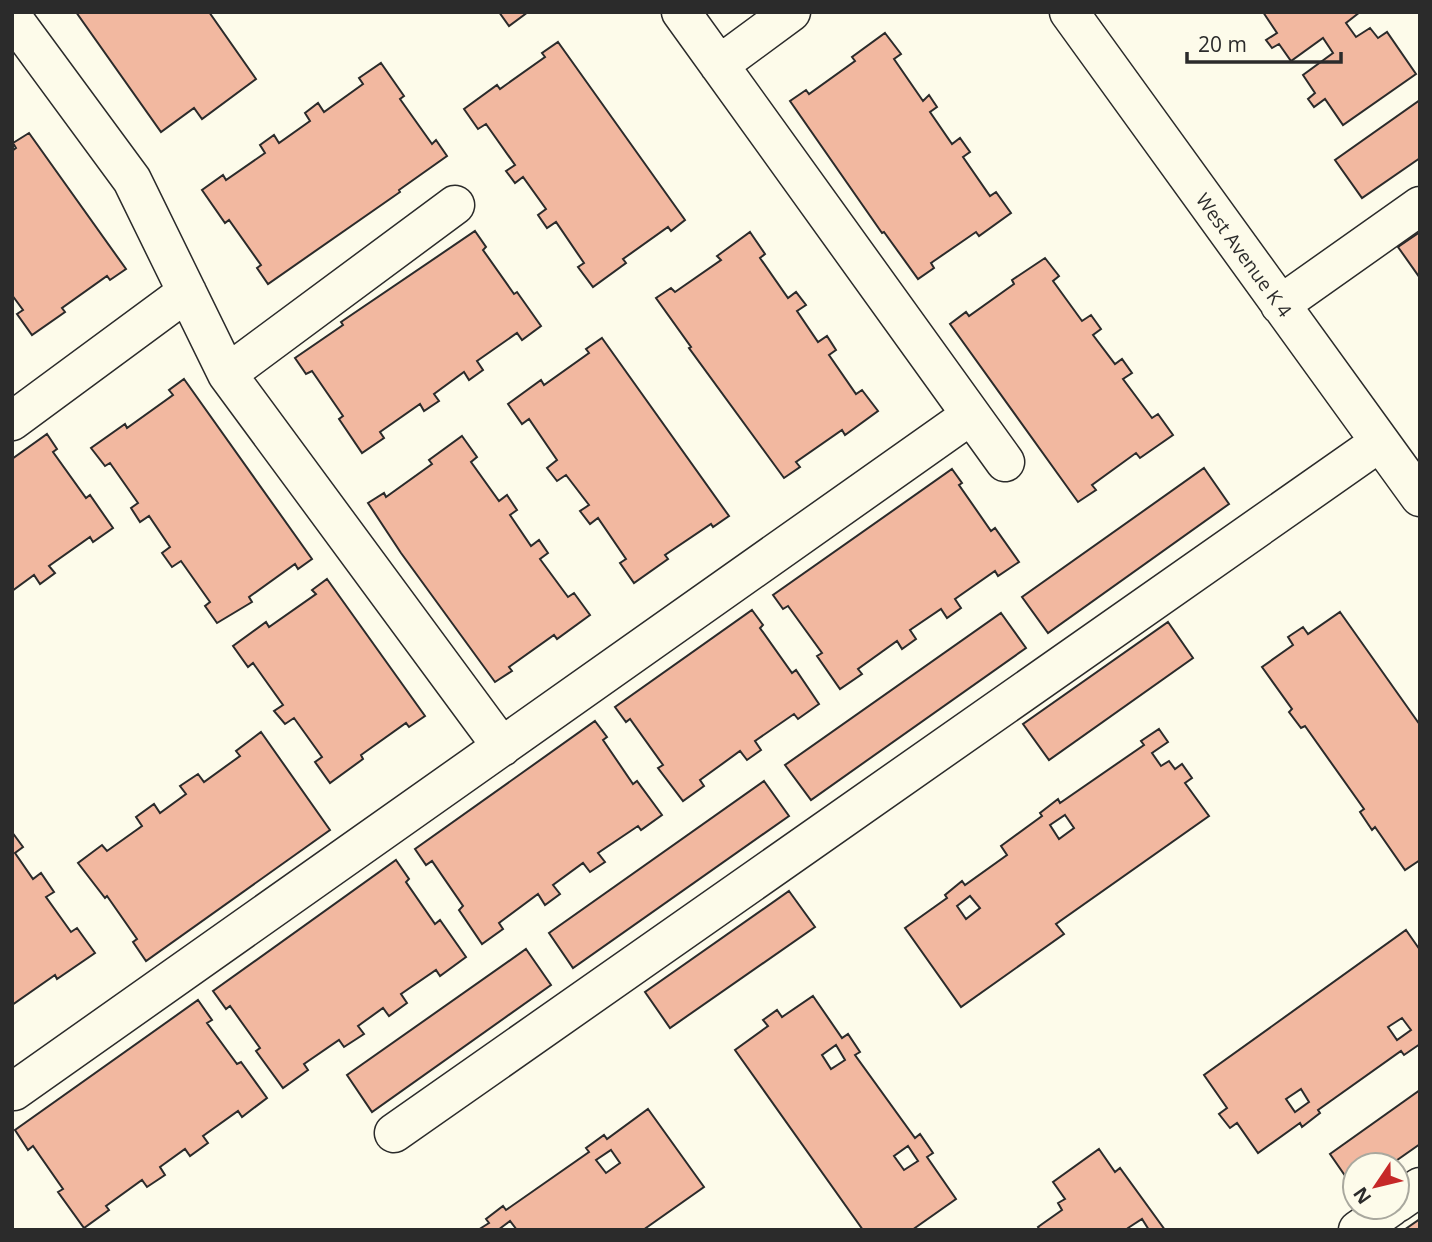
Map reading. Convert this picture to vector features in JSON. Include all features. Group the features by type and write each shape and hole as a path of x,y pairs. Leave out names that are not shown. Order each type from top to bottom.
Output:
{"street":[{"path":"681,12 1005,462"},
{"path":"719,65 791,12"},
{"name":"West Avenue K 4","path":"1069,12 1420,497"},
{"path":"12,17 132,180 227,374 502,747"},
{"path":"227,374 455,205"},
{"path":"1280,305 1420,205"},
{"path":"12,422 187,292"},
{"path":"12,1089 14,1091 971,415"},
{"path":"394,1132 1380,442"}],"building":[{"path":"76,12 209,12 256,79 202,119 194,108 161,132"},
{"path":"499,12 528,12 509,26"},
{"path":"1263,12 1360,12 1346,23 1356,37 1370,28 1378,38 1387,32 1416,74 1343,125 1325,99 1314,107 1308,99 1315,93 1303,75 1333,53 1323,38 1291,61 1279,44 1272,48 1266,40 1277,33"},
{"path":"885,33 901,54 894,59 923,101 929,95 937,107 930,112 952,144 960,138 970,152 963,157 990,196 996,192 1011,213 979,236 976,232 931,263 934,268 918,279 884,232 882,233 790,101 806,90 809,94 855,61 852,57"},
{"path":"558,42 685,220 671,231 668,227 623,259 626,263 593,287 578,267 584,263 556,222 547,228 538,215 546,209 523,177 515,183 506,171 515,165 486,124 478,129 464,109 497,85 500,89 545,57 542,53"},
{"path":"381,63 404,96 400,99 432,144 436,140 447,156 268,284 257,268 261,265 229,220 225,223 202,190 223,175 226,180 265,153 260,145 274,135 279,143 310,121 305,113 318,103 324,112 363,84 359,78"},
{"path":"1420,100 1420,158 1362,198 1335,160"},
{"path":"29,133 126,269 110,280 107,276 62,308 65,312 32,335 17,314 23,310 12,295 12,151 16,148 13,143"},
{"path":"475,231 486,247 483,250 541,326 522,340 517,333 477,361 483,370 469,380 464,372 434,394 439,401 424,411 420,404 380,432 384,438 362,453 339,419 343,416 312,371 306,374 295,358 343,325 341,322"},
{"path":"750,232 765,254 760,258 788,298 796,292 806,305 797,311 818,342 827,336 836,350 829,355 856,394 862,390 878,411 845,435 842,430 796,462 800,467 784,478 656,298 671,288 675,292 721,260 717,256"},
{"path":"1420,232 1420,278 1398,247"},
{"path":"1045,258 1059,276 1053,281 1082,321 1091,315 1101,329 1093,335 1115,364 1122,359 1132,373 1123,379 1152,418 1158,414 1173,435 1140,458 1136,453 1092,485 1096,490 1078,502 950,324 966,312 969,316 1014,284 1012,280"},
{"path":"602,338 729,516 713,527 711,524 665,555 668,559 634,583 620,563 626,559 598,518 590,524 580,511 589,505 566,475 557,481 547,468 557,460 529,419 522,424 508,404 541,380 544,385 589,353 586,349"},
{"path":"184,379 312,559 298,569 295,564 249,597 252,602 217,623 205,606 210,602 181,561 172,567 162,553 170,547 149,516 140,522 131,508 138,503 110,463 105,466 91,448 125,424 127,428 173,395 169,390"},
{"path":"47,434 57,449 53,452 86,498 90,495 113,528 93,542 90,537 49,566 55,573 40,584 34,575 12,591 12,459"},
{"path":"462,436 477,457 471,462 499,501 507,495 517,510 510,515 531,546 539,540 548,553 540,559 568,597 574,593 590,615 557,639 554,635 509,667 512,671 495,682 368,503 384,493 386,497 432,464 429,460"},
{"path":"1204,468 1229,504 1048,633 1022,597"},
{"path":"952,469 962,483 959,485 991,531 995,528 1019,562 998,576 995,571 955,599 961,608 947,618 941,609 910,630 916,639 902,649 897,641 858,669 862,674 840,689 817,656 822,653 788,606 783,609 773,595"},
{"path":"327,579 425,716 409,727 406,723 361,755 363,759 330,783 315,762 322,757 294,718 285,724 274,711 283,705 253,663 248,667 233,646 266,622 269,627 316,594 312,590"},
{"path":"752,610 763,625 760,628 792,673 796,670 819,704 798,719 794,714 755,741 761,750 747,760 740,751 700,780 704,786 683,801 658,768 663,765 630,719 626,722 615,707"},
{"path":"1340,612 1420,725 1420,860 1405,870 1375,827 1372,830 1360,812 1364,809 1305,726 1301,728 1289,712 1292,709 1262,667 1293,645 1288,637 1303,627 1308,634"},
{"path":"1001,613 1026,648 811,800 785,765"},
{"path":"1168,622 1193,658 1049,760 1023,724"},
{"path":"595,721 607,737 603,740 633,784 637,781 662,815 641,830 638,826 598,853 605,862 590,872 583,863 553,885 560,894 545,905 538,894 499,923 503,929 482,944 459,910 463,906 432,861 426,865 415,849"},
{"path":"1159,729 1168,742 1152,753 1161,766 1169,761 1175,769 1182,764 1192,778 1185,783 1209,816 1056,924 1064,934 961,1007 905,928 947,898 945,895 962,881 965,885 1007,855 1001,846 1042,816 1040,813 1058,799 1060,803 1144,745 1141,741","holes":["1065,815 1074,828 1059,839 1050,825","970,896 980,908 966,919 957,906"]},
{"path":"261,732 330,830 146,961 133,942 137,939 107,896 105,898 78,863 102,845 107,851 142,826 136,817 154,804 160,813 186,794 180,786 198,774 204,782 240,756 236,751"},
{"path":"764,781 789,816 573,968 549,933"},
{"path":"12,832 23,847 15,853 33,879 41,873 54,892 46,897 71,932 77,928 95,953 57,979 55,975 12,1005"},
{"path":"396,860 409,879 406,882 435,924 440,920 466,957 440,976 436,970 401,994 407,1003 389,1016 383,1008 358,1026 364,1034 344,1047 339,1040 304,1064 308,1070 283,1088 256,1051 260,1048 230,1006 226,1009 213,991"},
{"path":"789,891 815,927 670,1028 645,992"},
{"path":"1406,930 1420,950 1420,1044 1404,1055 1401,1051 1318,1110 1320,1113 1302,1127 1300,1123 1258,1153 1237,1123 1230,1128 1219,1114 1227,1108 1204,1075","holes":["1402,1018 1411,1030 1397,1040 1388,1027","1301,1089 1309,1102 1295,1112 1286,1099"]},
{"path":"526,949 551,985 372,1112 347,1075"},
{"path":"813,996 842,1038 848,1034 860,1052 855,1055 915,1138 920,1134 933,1153 927,1157 956,1199 912,1230 863,1230 735,1050 768,1026 763,1020 777,1010 782,1017","holes":["836,1045 845,1060 831,1069 822,1055","908,1146 918,1161 904,1170 894,1156"]},
{"path":"198,1000 212,1020 207,1023 237,1064 241,1062 267,1098 242,1117 238,1111 203,1136 208,1143 190,1156 185,1149 160,1167 165,1175 147,1187 142,1180 106,1206 109,1210 84,1228 58,1192 63,1189 33,1146 28,1150 15,1130"},
{"path":"1420,1090 1420,1144 1410,1151 1341,1151 1341,1170 1330,1154"},
{"path":"648,1109 704,1187 643,1230 517,1230 510,1221 498,1230 478,1230 489,1223 486,1219 503,1206 506,1210 589,1152 586,1148 604,1135 607,1139","holes":["611,1150 620,1163 606,1173 596,1160"]},
{"path":"1099,1149 1115,1172 1120,1168 1165,1230 1149,1230 1142,1219 1128,1228 1129,1230 1040,1230 1038,1227 1062,1210 1058,1203 1065,1199 1053,1182"},
{"path":"1420,1219 1420,1230 1404,1230"}]}
